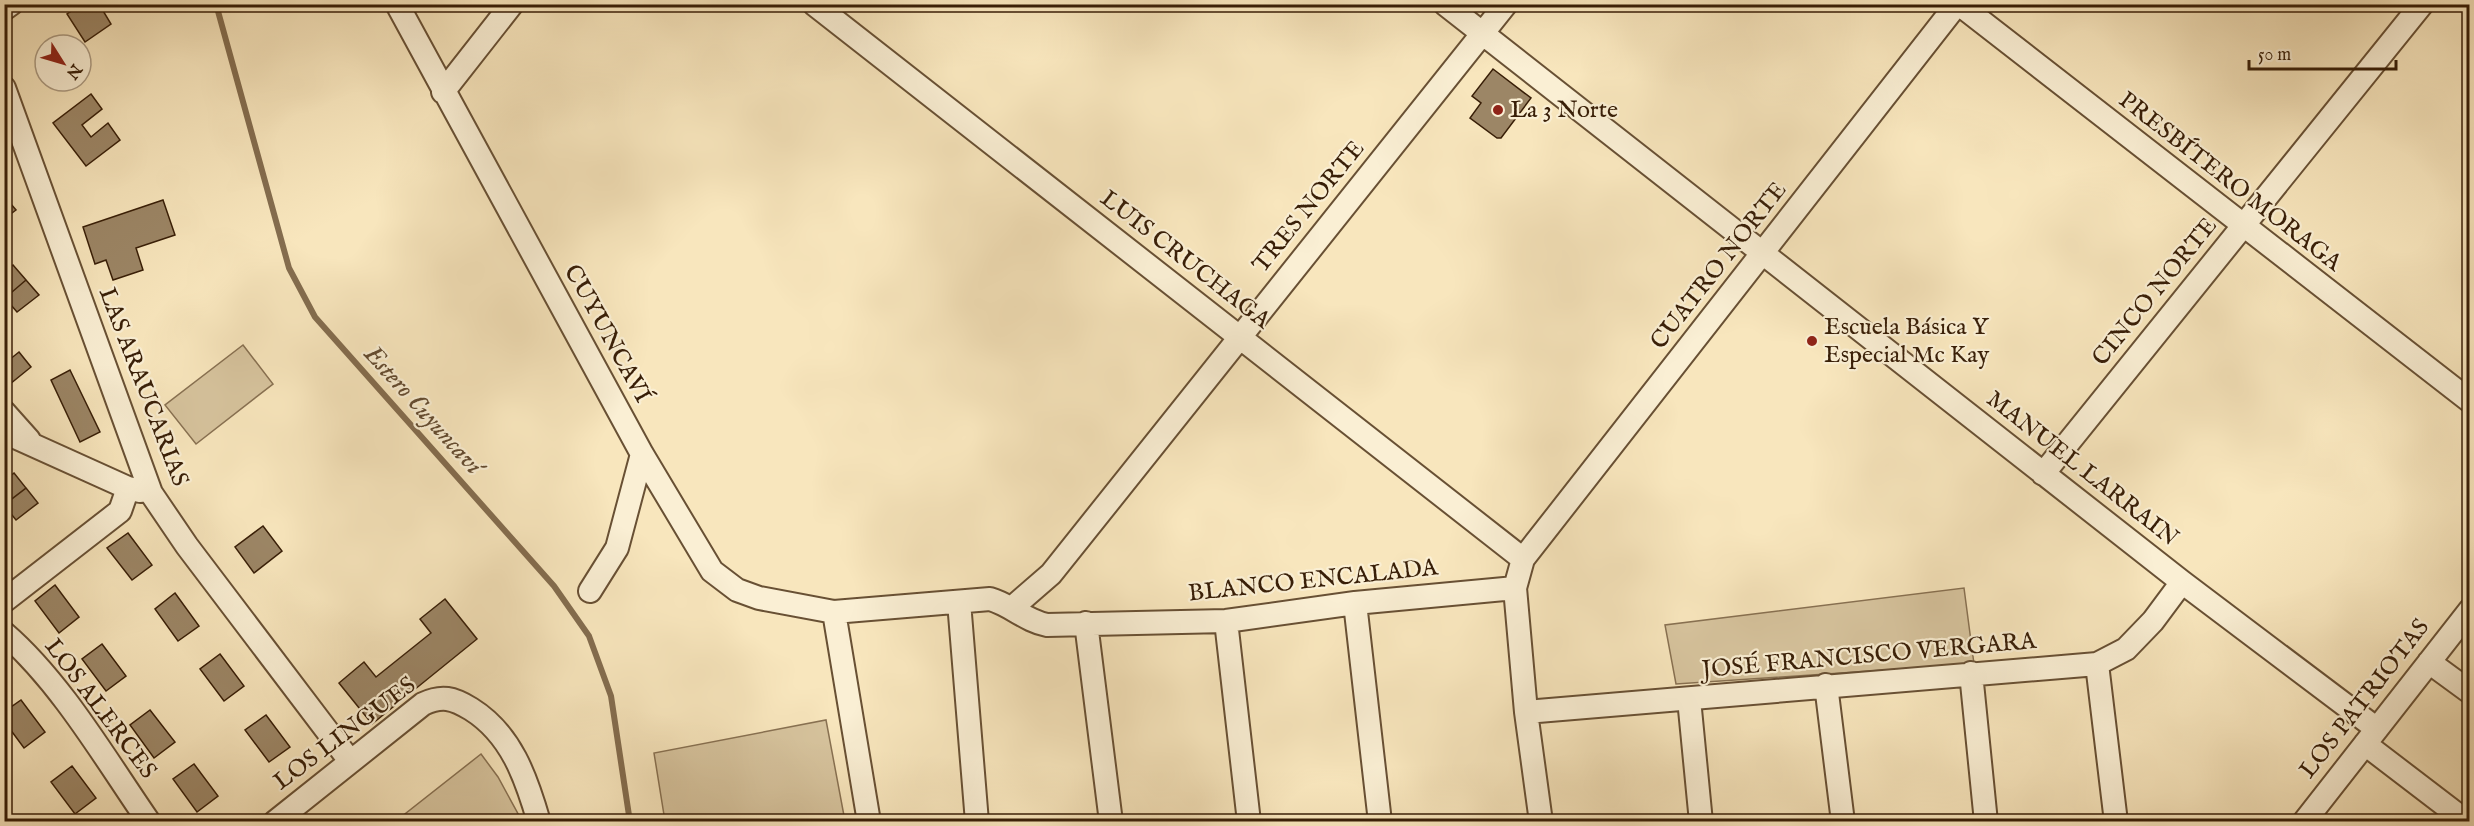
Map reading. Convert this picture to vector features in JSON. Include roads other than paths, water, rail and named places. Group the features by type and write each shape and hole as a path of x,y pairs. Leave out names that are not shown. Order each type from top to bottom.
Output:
{"street":[{"path":"4,9 11,4"},
{"name":"CUYUNCAVÍ","path":"397,4 642,454 712,571 723,581 759,598 834,612 990,599 1013,607"},
{"path":"443,92 512,4"},
{"name":"LUIS CRUCHAGA","path":"814,4 1523,559"},
{"name":"MANUEL LARRAIN","path":"1445,4 1762,255 2182,582 2371,736 2467,822"},
{"name":"TRES NORTE","path":"1013,607 1051,574 1506,4"},
{"name":"PRESBÍTERO MORAGA","path":"1958,4 2469,402"},
{"name":"CUATRO NORTE","path":"1523,559 1958,4"},
{"name":"CINCO NORTE","path":"2043,474 2422,4"},
{"name":"LAS ARAUCARIAS","path":"4,88 151,494 187,546 350,761"},
{"path":"4,412 32,443"},
{"path":"4,432 128,488 151,494"},
{"path":"590,591 617,548 642,454"},
{"path":"4,602 120,511 128,488"},
{"path":"1523,559 1517,572 1515,588 1526,712 1541,822"},
{"name":"JOSÉ FRANCISCO VERGARA","path":"1526,712 2097,664 2126,649 2153,621 2182,582"},
{"name":"BLANCO ENCALADA","path":"1013,607 1028,618 1047,626 1086,623 1226,621 1355,603 1515,588"},
{"path":"959,602 977,822"},
{"path":"1355,603 1380,822"},
{"name":"LOS PATRIOTAS","path":"2304,822 2469,610"},
{"path":"834,612 869,822"},
{"path":"1226,621 1249,822"},
{"path":"1086,623 1111,822"},
{"name":"LOS ALERCES","path":"4,633 21,648 55,688 149,822"},
{"path":"2429,662 2469,692"},
{"path":"2097,664 2116,822"},
{"path":"1971,673 1986,822"},
{"path":"1826,685 1843,822"},
{"name":"LOS LINGUES","path":"276,822 423,704 437,697 450,698 484,717 508,743 528,783 539,822"},
{"path":"1689,699 1701,822"}],"waterway":[{"name":"Estero Cuyuncaví","path":"216,4 289,268 315,317 554,586 589,636 611,696 630,822"}],"place":[{"name":"La 3 Norte","path":"1498,110"},
{"name":"Escuela Básica Y Especial Mc Kay","path":"1812,341"}]}
